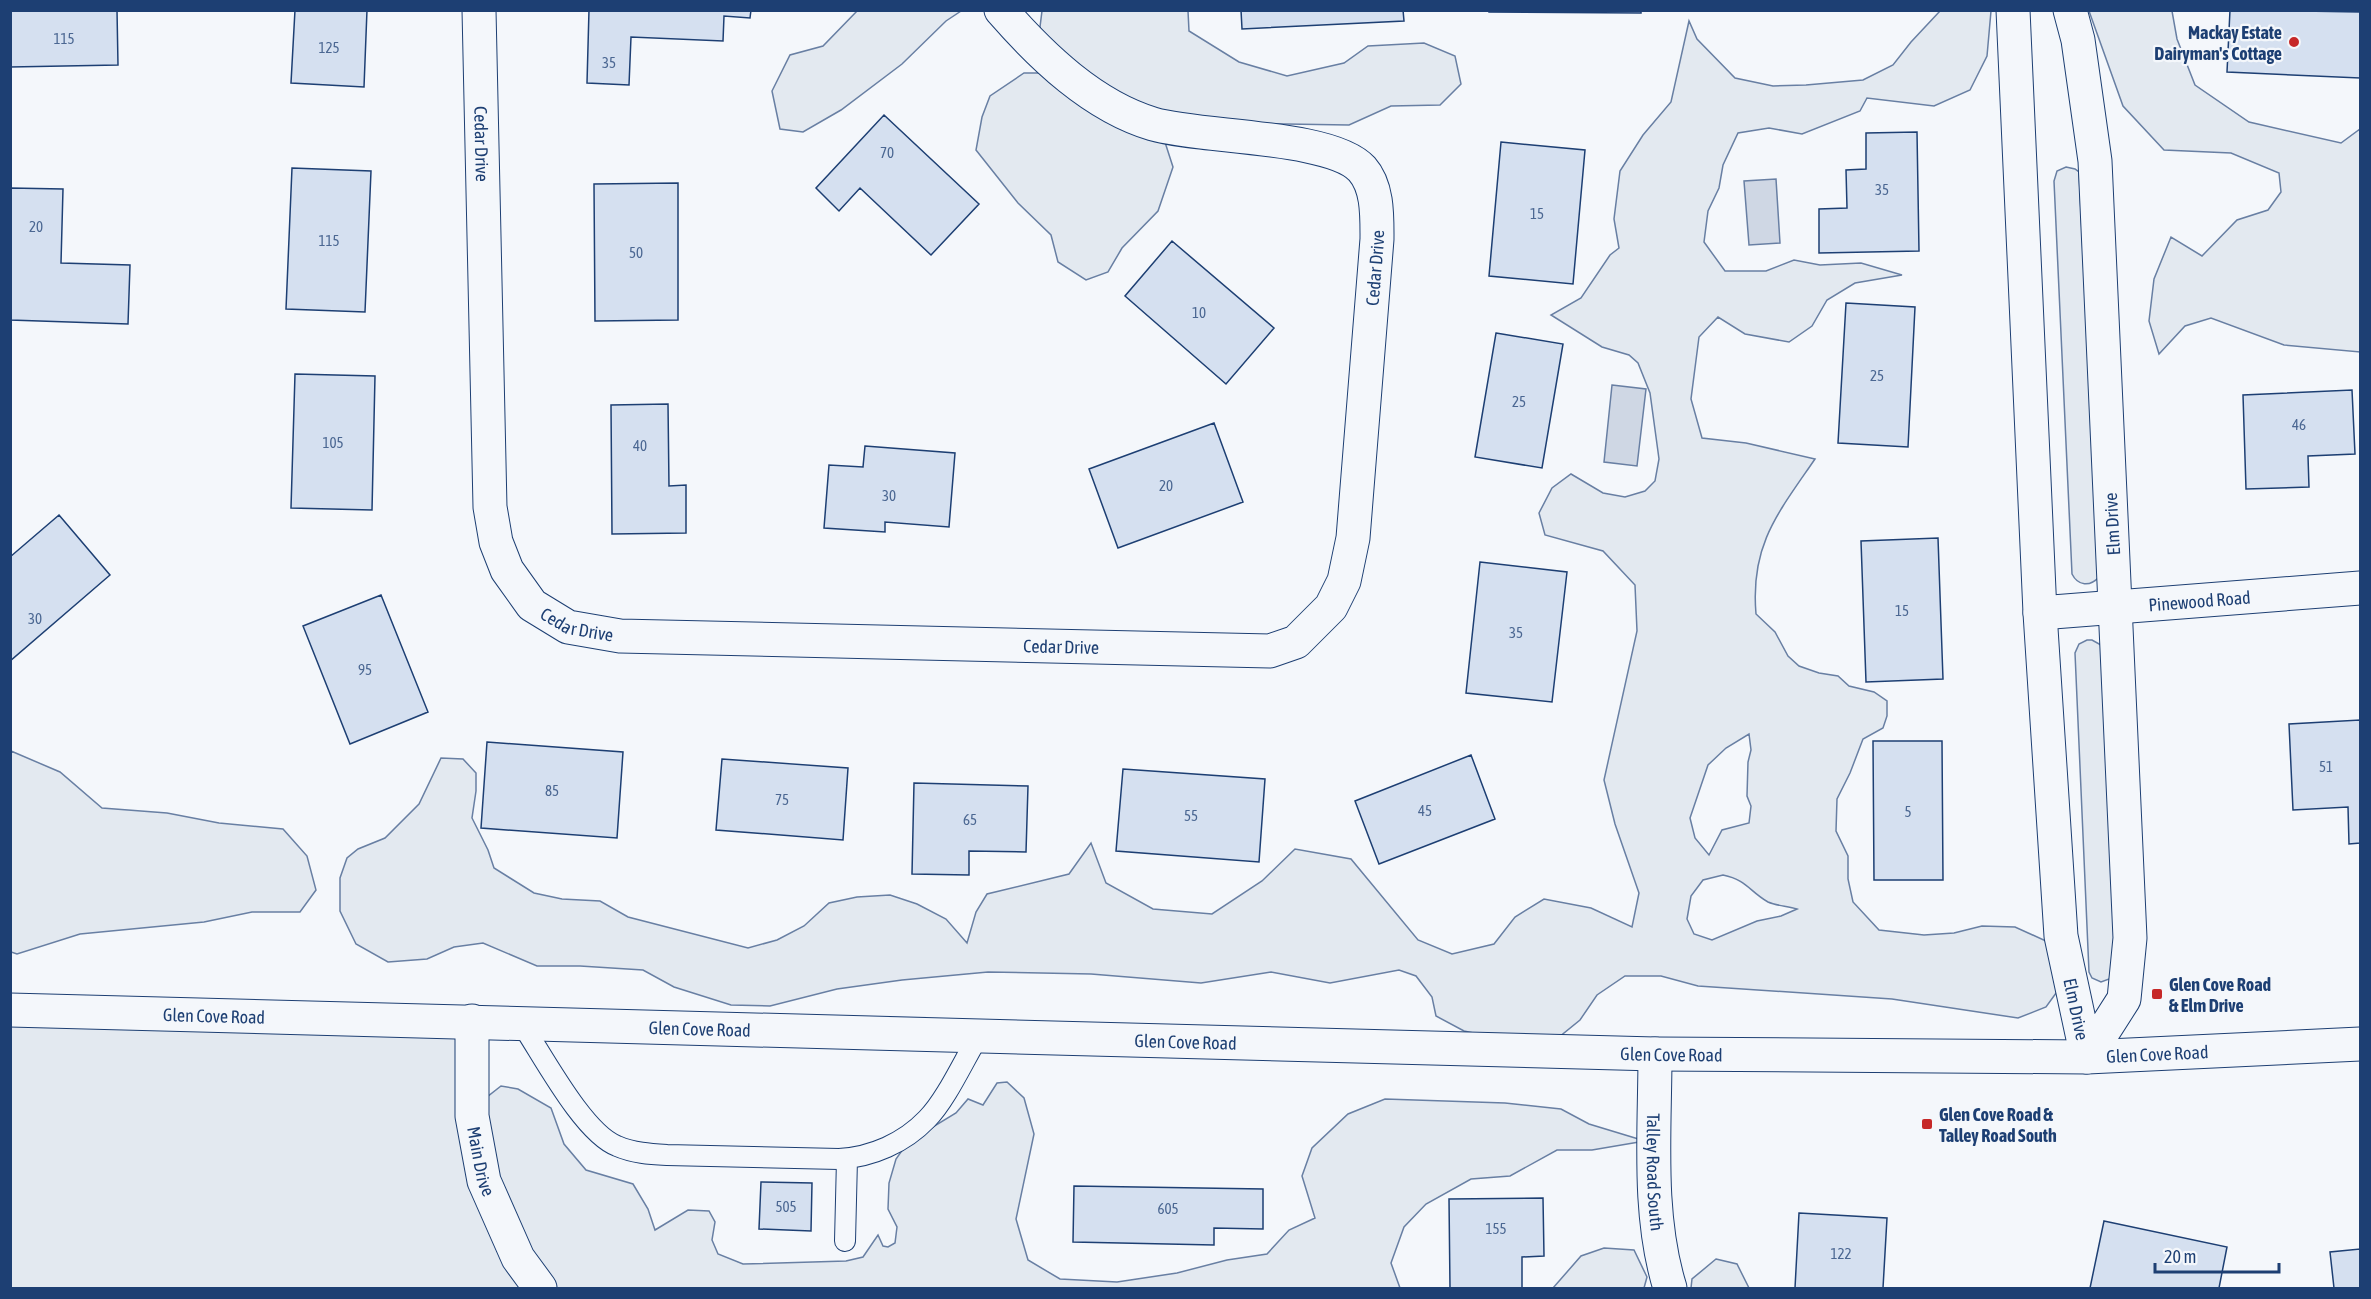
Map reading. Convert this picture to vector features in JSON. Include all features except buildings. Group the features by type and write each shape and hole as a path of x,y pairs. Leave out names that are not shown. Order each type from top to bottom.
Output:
{"street":[{"name":"Cedar Drive","path":"479,10 490,507 495,542 507,570 532,605 568,627 620,636 1270,651 1296,642 1331,607 1344,581 1353,538 1377,239 1377,212 1372,185 1361,168 1345,158 1317,148 1154,124 1118,110 1084,90 1022,34 1001,10"},
{"name":"Elm Drive","path":"2013,10 2040,613 2061,936 2087,1057"},
{"name":"Elm Drive","path":"2070,10 2078,40 2095,161 2130,938 2124,999 2087,1057"},
{"name":"Pinewood Road","path":"2040,613 2361,588"},
{"name":"Glen Cove Road","path":"10,1010 1655,1054 2087,1057 2361,1044"},
{"name":"Main Drive","path":"472,1021 472,1116 484,1181 518,1258 540,1288"},
{"name":"Talley Road South","path":"1655,1054 1657,1220 1662,1263 1670,1288"}],"lane":[{"path":"521,1023 593,1130 615,1146 640,1153 667,1155 847,1158 877,1152 899,1141 927,1119 938,1105 979,1035"},
{"path":"845,1241 847,1158"}],"shaded area":[{"path":"858,10 961,11 946,21 902,64 841,110 803,132 780,129 772,91 790,55 823,46"},
{"path":"1042,11 1188,11 1189,31 1239,62 1287,76 1344,63 1368,46 1424,43 1455,56 1461,84 1440,105 1391,106 1349,125 1224,123 1163,136 1173,167 1158,211 1122,248 1108,272 1086,280 1058,262 1051,235 1018,203 976,150 982,117 990,96 1024,73 1053,73 1040,27"},
{"path":"1940,11 1991,11 1987,56 1970,90 1934,106 1867,98 1860,111 1802,134 1769,128 1738,133 1723,165 1719,188 1708,211 1704,242 1725,271 1766,271 1794,260 1820,265 1861,263 1902,275 1855,283 1827,300 1812,326 1789,342 1745,334 1718,317 1699,337 1691,399 1702,438 1746,443 1815,459 1778,514 1762,549 1757,568 1756,614 1775,632 1788,656 1799,666 1819,673 1838,676 1849,686 1874,692 1887,701 1887,716 1883,728 1863,739 1837,799 1836,831 1848,856 1848,879 1853,902 1879,930 1924,935 1954,933 1982,926 2015,927 2046,941 2059,989 2046,1007 2018,1018 1892,999 1698,986 1661,976 1625,976 1597,995 1580,1020 1559,1037 1525,1044 1464,1031 1436,1016 1432,997 1416,976 1399,970 1330,983 1271,972 1201,983 1091,974 988,972 837,989 770,1006 731,1005 674,987 643,970 537,966 483,943 454,947 427,959 388,962 356,944 340,911 340,878 347,858 358,849 385,838 419,804 441,758 463,759 476,773 472,818 494,868 534,893 562,899 600,901 628,917 748,948 777,940 804,926 829,903 857,897 890,895 917,904 946,919 967,943 976,912 987,894 1069,874 1091,843 1106,883 1153,909 1212,914 1262,881 1295,849 1351,859 1418,940 1452,954 1494,944 1515,917 1544,899 1591,908 1632,927 1639,893 1615,824 1604,780 1637,631 1635,585 1603,551 1545,535 1539,513 1552,488 1571,474 1603,493 1625,497 1645,491 1655,481 1659,459 1650,393 1638,363 1629,355 1602,347 1551,315 1581,298 1610,255 1619,248 1614,219 1620,171 1643,135 1671,102 1689,21 1697,39 1735,78 1773,86 1863,80 1893,65","holes":["1749,734 1751,750 1748,762 1747,796 1751,806 1749,823 1722,830 1709,855 1695,838 1690,818 1708,765 1726,748","1723,875 1743,883 1768,902 1797,909 1781,916 1757,921 1712,940 1694,934 1687,919 1691,896 1703,880"]},
{"path":"2089,11 2172,11 2177,39 2195,85 2249,122 2341,143 2360,129 2360,352 2284,345 2211,318 2185,326 2159,354 2149,321 2154,279 2171,237 2202,256 2237,220 2268,210 2281,192 2279,173 2231,153 2164,150 2123,106"},
{"path":"2066,167 2079,172 2099,577 2088,584 2077,581 2072,574 2054,181 2057,171"},
{"path":"1776,179 1780,243 1749,245 1744,181"},
{"path":"1612,385 1646,389 1637,466 1604,462"},
{"path":"2087,640 2101,645 2117,968 2112,978 2101,982 2092,978 2089,972 2075,653 2079,644"},
{"path":"11,751 60,772 102,808 167,813 219,823 283,829 307,856 316,890 300,912 252,912 204,922 80,934 17,954 11,952"},
{"path":"11,1010 472,1021 483,1100 501,1086 518,1089 551,1108 564,1144 586,1170 633,1184 648,1209 655,1230 688,1210 709,1211 715,1222 712,1240 718,1254 743,1264 846,1261 863,1257 878,1235 883,1246 888,1247 895,1243 897,1227 888,1209 889,1183 896,1159 908,1142 956,1113 968,1099 983,1105 997,1083 1007,1082 1024,1098 1034,1134 1016,1219 1028,1260 1060,1279 1117,1282 1177,1273 1227,1260 1267,1254 1289,1230 1315,1218 1302,1176 1312,1148 1348,1114 1385,1099 1505,1103 1561,1109 1589,1124 1645,1141 1592,1150 1557,1150 1510,1176 1471,1179 1426,1204 1404,1227 1391,1263 1400,1288 11,1288"},
{"path":"1604,1248 1634,1250 1647,1277 1644,1288 1553,1288 1581,1256"},
{"path":"1716,1259 1737,1264 1749,1288 1691,1288 1692,1279"}],"place":[{"name":"Mackay Estate Dairyman's Cottage","path":"2294,42"},
{"name":"Glen Cove Road & Elm Drive","path":"2157,994"},
{"name":"Glen Cove Road & Talley Road South","path":"1927,1124"}]}
